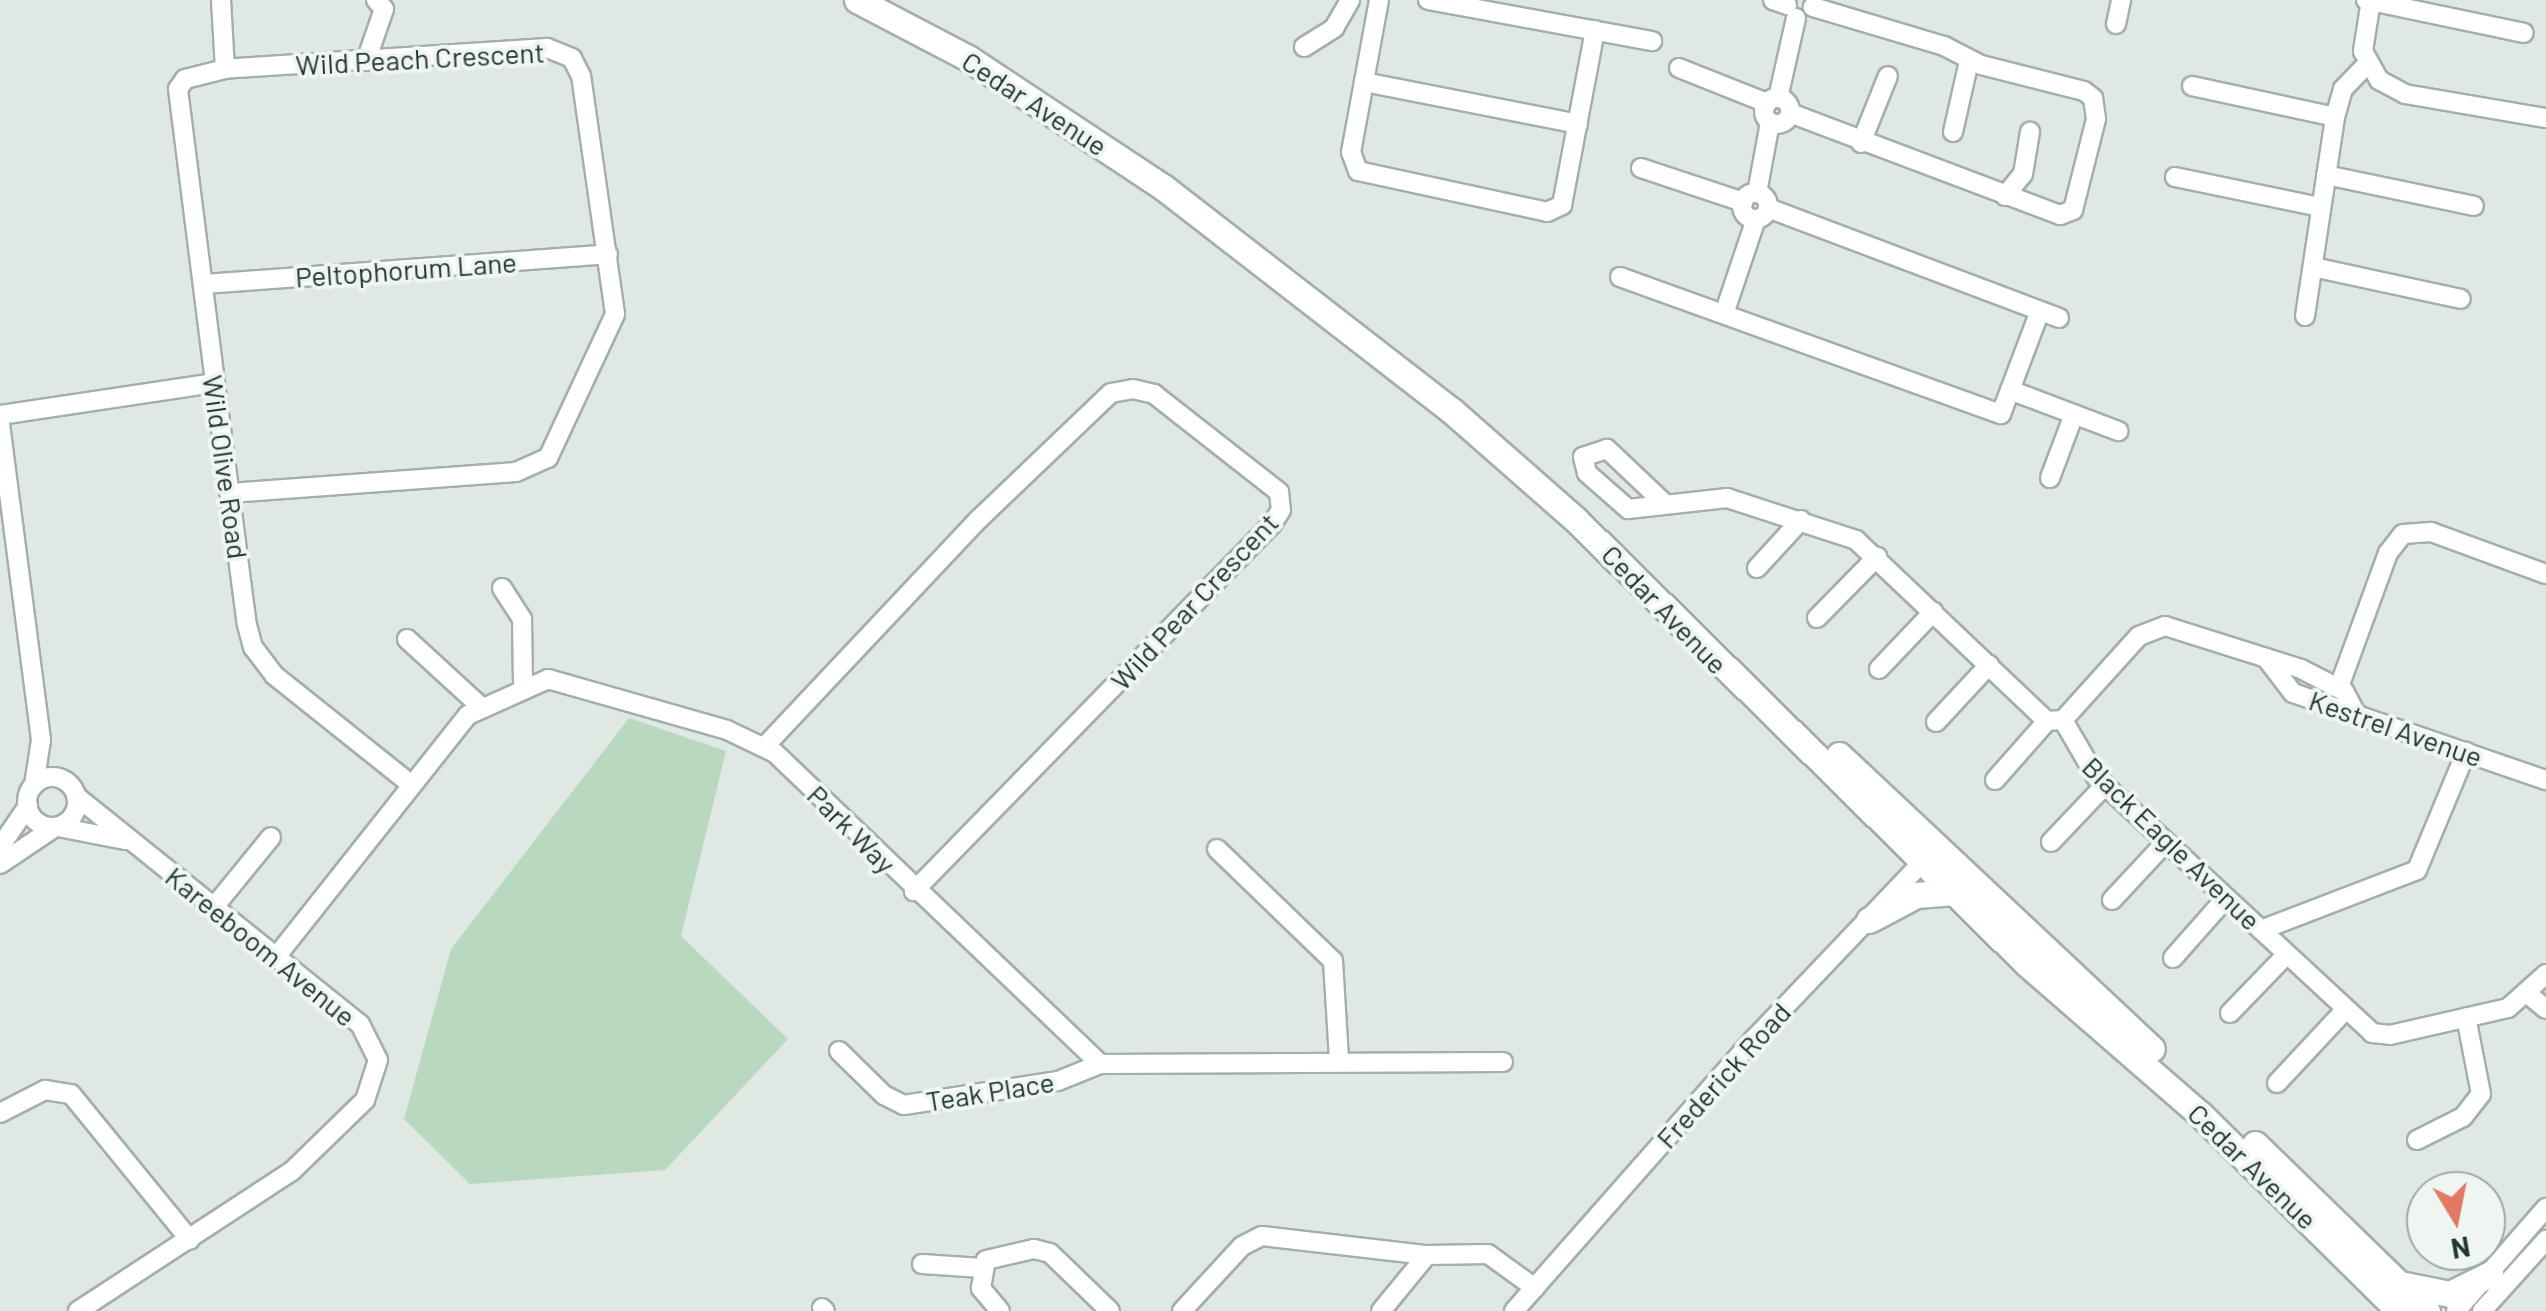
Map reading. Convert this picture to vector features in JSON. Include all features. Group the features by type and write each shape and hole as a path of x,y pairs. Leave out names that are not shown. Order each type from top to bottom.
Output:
{"main road":[{"name":"Cedar Avenue","path":"857,0 968,58 1163,187 1452,411 1576,520 1931,853 1956,892 2026,963 2200,1114 2397,1303 2427,1311"},
{"name":"Cedar Avenue","path":"893,0 1145,164 1448,394 2397,1303"},
{"path":"1870,920 1916,895 1956,892"},
{"path":"2397,1303 2450,1294 2490,1274"}],"street":[{"path":"221,0 226,69"},
{"path":"366,61 384,9 376,0"},
{"path":"1304,47 1334,28 1350,0"},
{"path":"1378,0 1351,152 1358,171 1482,201 1556,210 1562,205 1595,30"},
{"path":"1428,0 1522,8 1595,30 1652,41"},
{"path":"2116,24 2122,0"},
{"path":"2305,316 2335,117 2347,82 2366,65 2369,0 2524,33"},
{"path":"1679,68 1777,112 2060,215 2072,210 2096,107 2084,91 1970,61 1944,46 1795,5 1777,112 1760,174 1756,206 1724,314"},
{"name":"Wild Peach Crescent","path":"185,79 226,69 547,48 572,58 579,68 608,254 613,322 543,462 516,472 230,493"},
{"path":"1952,132 1970,61"},
{"path":"2366,65 2405,94 2546,118"},
{"path":"1861,143 1888,76"},
{"name":"Wild Olive Road","path":"185,79 178,98 214,383 257,655 412,785"},
{"path":"1364,82 1578,124"},
{"path":"2192,86 2335,117"},
{"path":"2005,196 2023,174 2030,132"},
{"path":"1641,168 1756,206 2059,318"},
{"path":"2326,175 2474,206"},
{"path":"2175,177 2320,207"},
{"name":"Peltophorum Lane","path":"203,284 608,254"},
{"path":"2312,267 2461,299"},
{"path":"1620,276 2001,414 2040,311"},
{"path":"0,415 214,383"},
{"name":"Wild Pear Crescent","path":"764,747 986,516 1120,389 1154,394 1274,487 1282,504 1272,524 914,891"},
{"path":"2010,390 2118,431"},
{"path":"2050,478 2074,414"},
{"path":"0,424 41,740 28,806 0,847"},
{"name":"Black Eagle Avenue","path":"1662,501 1727,498 1856,540 1989,665 2055,720 2105,785 2285,956 2344,1010 2382,1035 2512,1007 2546,974"},
{"path":"1757,568 1801,520"},
{"path":"2355,712 2338,687 2388,553 2403,534 2430,532 2546,574"},
{"path":"1817,618 1877,557"},
{"path":"502,588 522,620 523,686"},
{"path":"1879,670 1933,612"},
{"name":"Kestrel Avenue","path":"1995,780 2133,642 2154,628 2182,627 2338,687"},
{"path":"407,639 480,706"},
{"name":"Kestrel Avenue","path":"2262,655 2293,692 2546,780"},
{"path":"1936,722 1989,665"},
{"name":"Park Way","path":"276,956 480,706 548,679 571,683 764,747 1100,1064"},
{"path":"0,864 71,818 76,796 58,778 41,740"},
{"path":"2261,930 2417,870 2466,752"},
{"path":"34,785 58,778"},
{"path":"2051,842 2105,785"},
{"name":"Kareeboom Avenue","path":"76,796 360,1024 378,1060 365,1100 292,1171 190,1240"},
{"path":"28,806 40,824 56,827"},
{"name":"Kareeboom Avenue","path":"56,827 131,842"},
{"path":"214,907 271,837"},
{"path":"2112,900 2166,842"},
{"path":"1217,848 1334,961 1339,1059"},
{"name":"Frederick Road","path":"1514,1311 1754,1038 1931,853"},
{"path":"2173,958 2226,898"},
{"path":"2230,1012 2285,956"},
{"path":"2528,994 2546,1009"},
{"path":"2277,1082 2344,1010"},
{"path":"2418,1140 2464,1117 2481,1094 2466,1017"},
{"name":"Teak Place","path":"839,1051 899,1105 1058,1081 1100,1064"},
{"path":"1100,1064 1339,1059 1503,1062"},
{"path":"0,1113 45,1090 71,1094 190,1240 78,1311"},
{"path":"2456,1311 2546,1208"},
{"path":"1182,1311 1256,1237 1427,1254 1491,1255 1535,1288"},
{"path":"2482,1311 2546,1240"},
{"path":"922,1264 982,1268 999,1252 1046,1251 1110,1311"},
{"path":"1380,1311 1427,1254"},
{"path":"982,1268 983,1292 1000,1311"}],"green space":[{"path":"629,718 726,751 681,936 788,1039 665,1170 470,1184 404,1119 451,949"}]}
